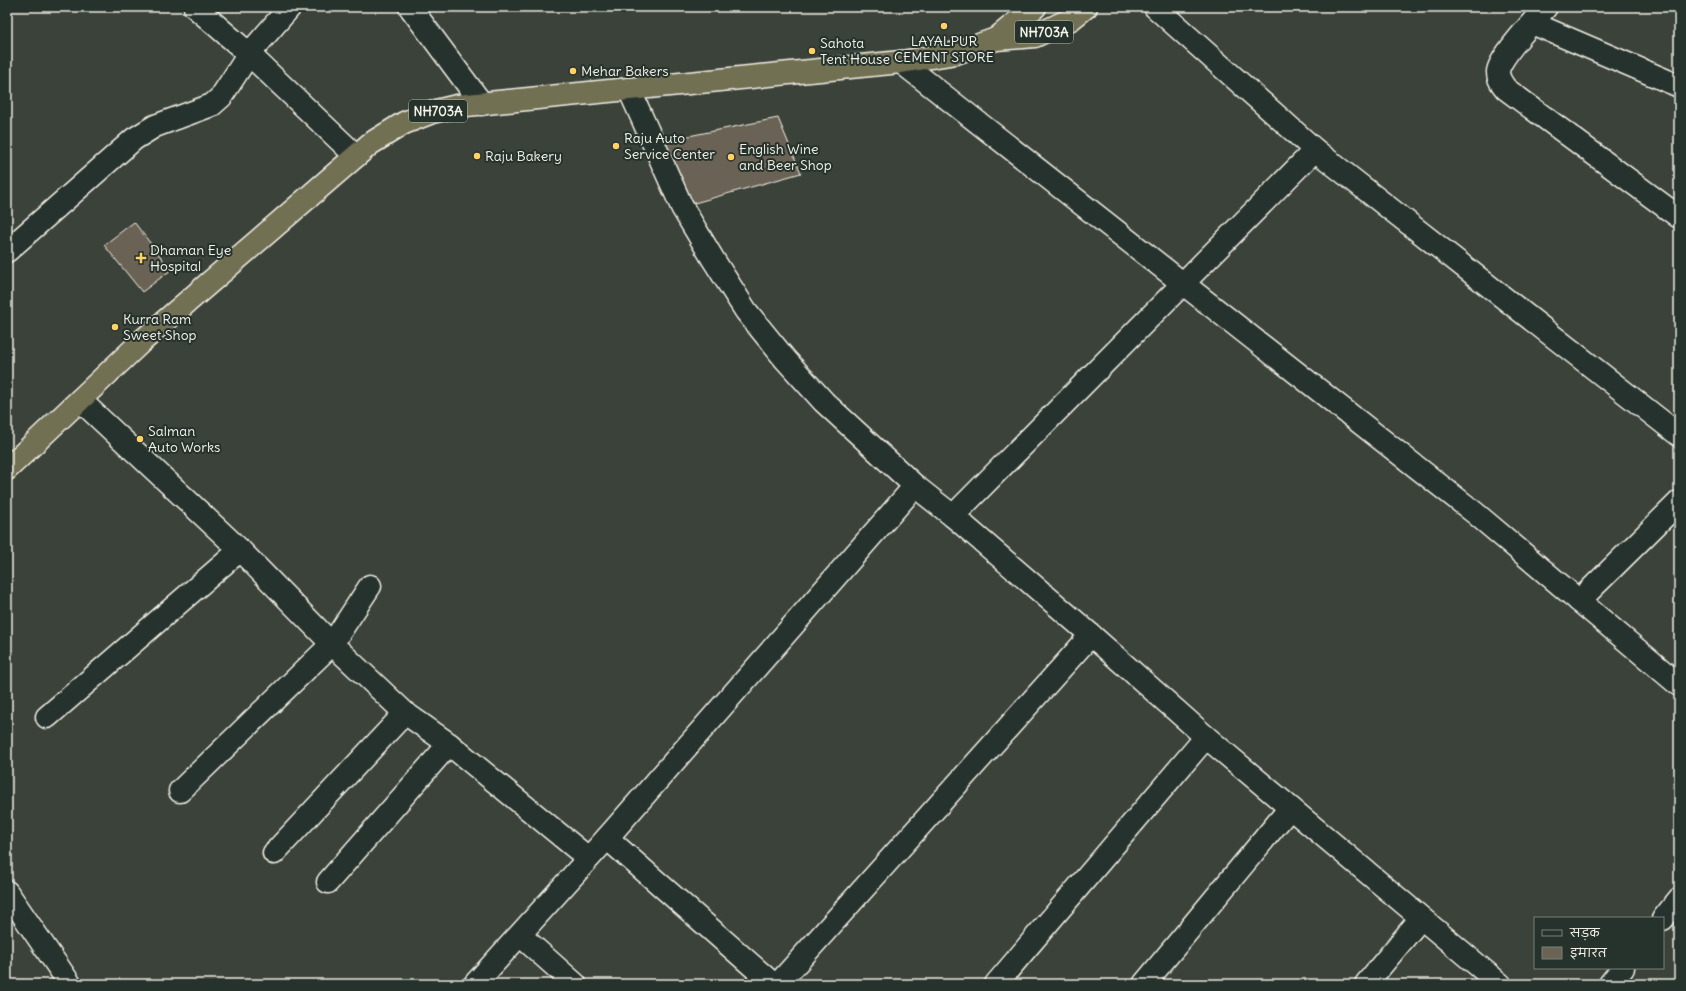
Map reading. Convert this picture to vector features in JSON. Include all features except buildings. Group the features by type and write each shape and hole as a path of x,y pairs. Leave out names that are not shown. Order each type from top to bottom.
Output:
{"highway":[{"name":"NH703A","path":"7,469 142,341 370,144 404,123 432,112 482,104 901,62 956,52 996,39 1035,36 1072,19 1086,7"},
{"name":"NH703A","path":"996,39 1026,9"}],"street":[{"path":"195,7 249,54 356,156"},
{"path":"7,250 134,139 155,126 212,105 221,98 249,54 290,7"},
{"path":"410,7 482,104"},
{"path":"1155,7 1315,150 1679,435"},
{"path":"1679,86 1539,15 1503,59 1497,71 1500,81 1506,88 1679,217"},
{"path":"901,62 1475,514 1679,685"},
{"path":"629,89 682,207 746,311 785,359 824,402 914,486 953,516 1091,635 1206,738 1500,984"},
{"path":"953,516 1315,150"},
{"path":"80,400 240,550 332,644 405,713 449,744 588,858"},
{"path":"475,984 606,838 914,486"},
{"path":"1579,601 1679,502"},
{"path":"47,717 240,550"},
{"path":"180,791 332,644 370,586"},
{"path":"778,984 1091,635"},
{"path":"274,853 405,713"},
{"path":"996,984 1206,738"},
{"path":"328,882 449,744"},
{"path":"1144,984 1290,808"},
{"path":"606,838 773,984"},
{"path":"7,892 70,984"},
{"path":"1664,918 1679,899"},
{"path":"1366,984 1421,918"},
{"path":"520,935 575,984"},
{"path":"1610,984 1622,969"}],"place":[{"name":"LAYALPUR CEMENT STORE","path":"944,26"},
{"name":"Sahota Tent House","path":"812,51"},
{"name":"Mehar Bakers","path":"573,71"},
{"name":"Raju Auto Service Center","path":"616,146"},
{"name":"Raju Bakery","path":"477,156"},
{"name":"English Wine and Beer Shop","path":"731,157"},
{"name":"Dhaman Eye Hospital","path":"141,258"},
{"name":"Kurra Ram Sweet Shop","path":"115,327"},
{"name":"Salman Auto Works","path":"140,439"}]}
